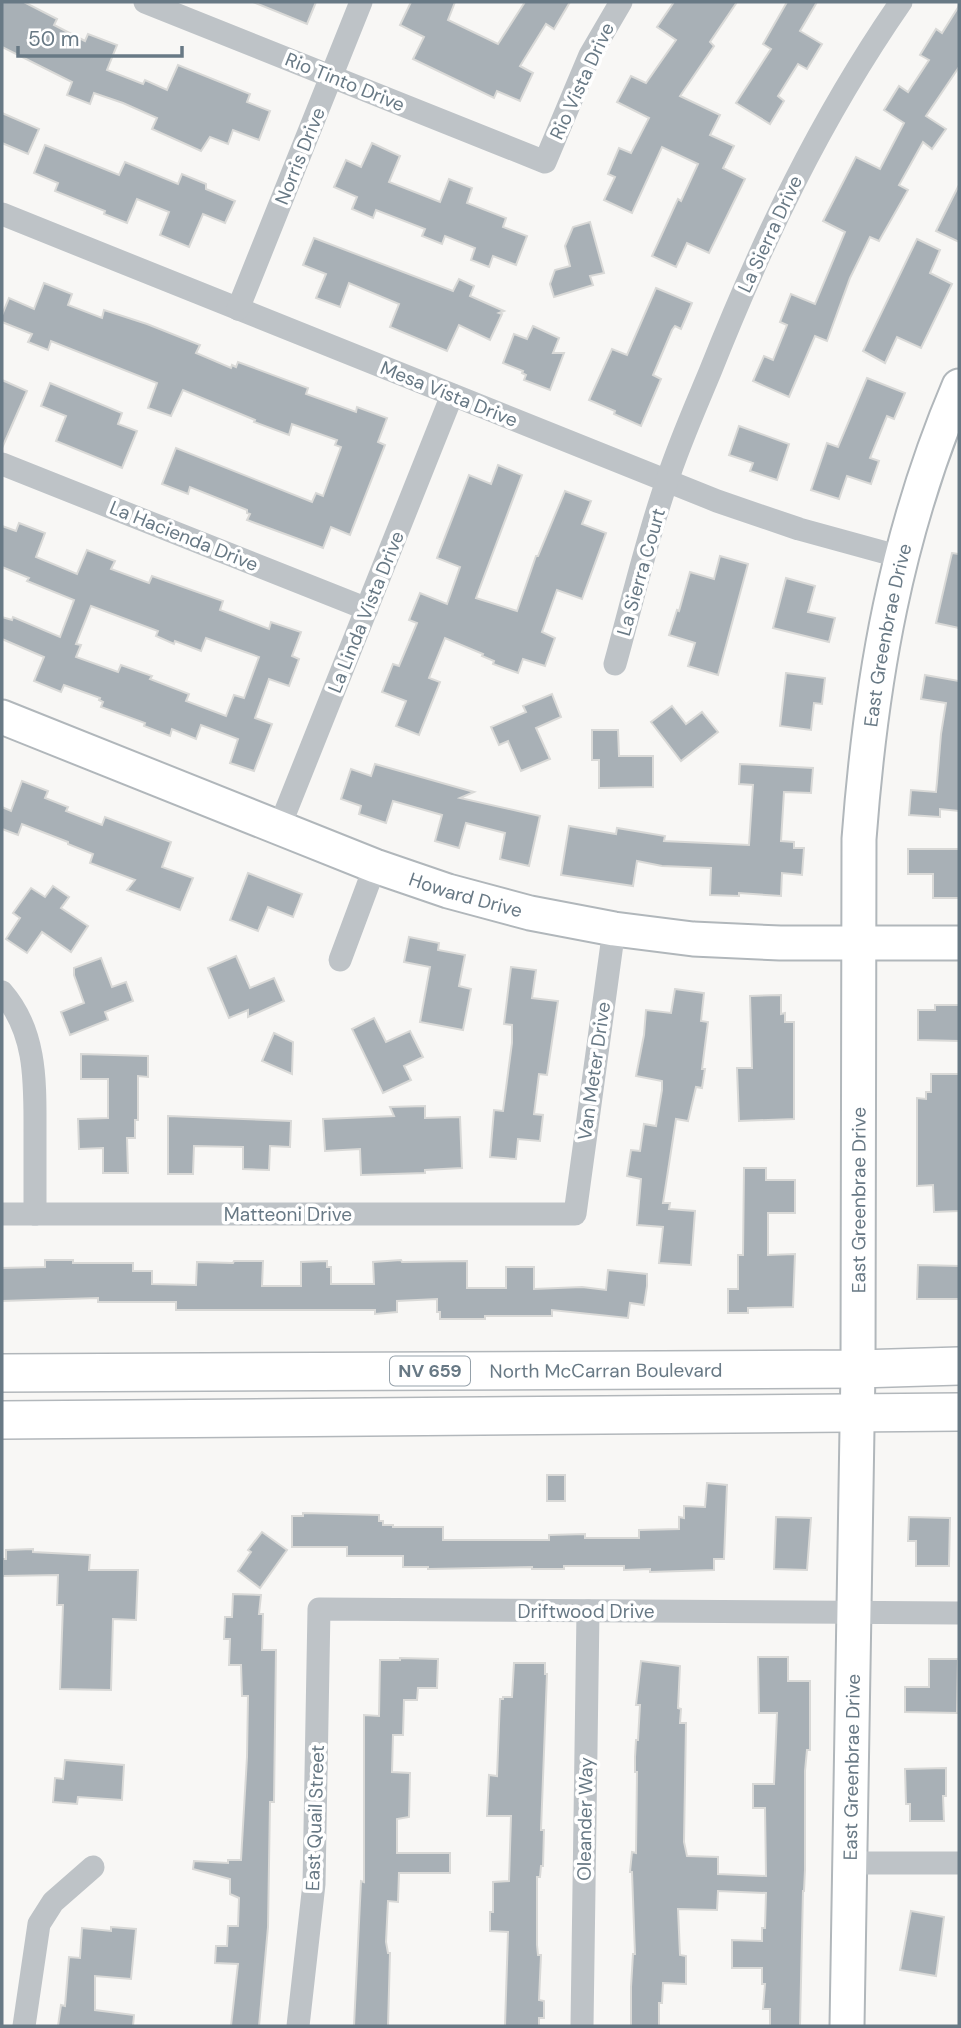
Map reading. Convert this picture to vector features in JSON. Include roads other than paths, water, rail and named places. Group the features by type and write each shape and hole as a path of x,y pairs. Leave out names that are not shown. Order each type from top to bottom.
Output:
{"main road":[{"name":"North McCarran Boulevard","path":"2,1373 859,1369 959,1366"},
{"path":"2,1420 959,1412"}],"street":[{"name":"Rio Tinto Drive","path":"145,2 545,162"},
{"name":"Norris Drive","path":"238,309 361,2"},
{"name":"Rio Vista Drive","path":"545,162 590,55 621,2"},
{"name":"La Sierra Drive","path":"667,481 736,307 776,216 824,125 875,39 901,2"},
{"name":"Mesa Vista Drive","path":"2,214 667,481 799,529 901,557"},
{"name":"East Greenbrae Drive","path":"847,2026 859,1369 859,839 865,755 876,671 901,557 919,495 959,386"},
{"name":"La Linda Vista Drive","path":"279,828 452,395"},
{"name":"La Hacienda Drive","path":"2,464 367,609"},
{"name":"La Sierra Court","path":"615,664 667,481"},
{"name":"Howard Drive","path":"2,717 375,866 448,891 530,913 614,929 693,939 780,943 959,943"},
{"path":"340,960 375,866"},
{"name":"Van Meter Drive","path":"575,1214 614,929"},
{"path":"2,992 20,1019 29,1041 35,1070 35,1214"},
{"name":"Matteoni Drive","path":"2,1214 575,1214"},
{"name":"Driftwood Drive","path":"319,1609 959,1613"},
{"name":"East Quail Street","path":"299,2026 314,1884 319,1609"},
{"name":"Oleander Way","path":"582,2026 588,1611"},
{"path":"849,1863 959,1863"},
{"path":"24,2026 39,1924 53,1902 93,1867"}]}
